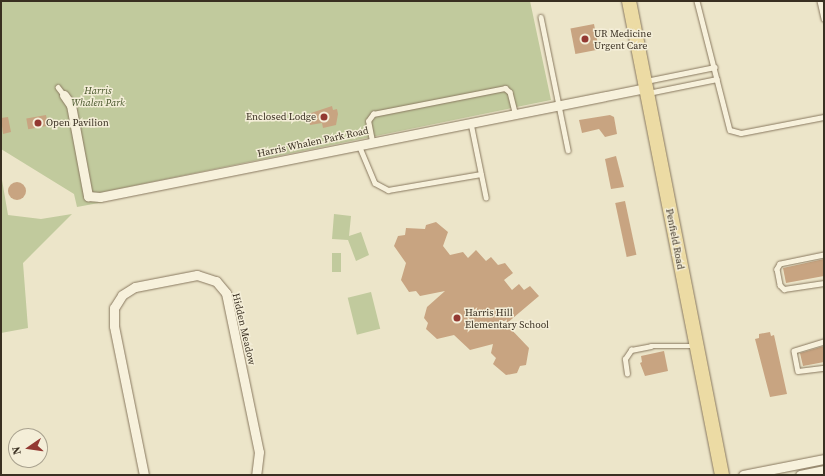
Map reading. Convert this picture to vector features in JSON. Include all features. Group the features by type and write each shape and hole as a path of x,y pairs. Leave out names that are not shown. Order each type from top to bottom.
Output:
{"main road":[{"name":"Penfield Road","path":"629,1 722,475"}],"street":[{"name":"Harris Whalen Park Road","path":"64,95 71,105 88,196 100,197 358,143 646,88"},
{"name":"Hidden Meadow","path":"144,475 114,326 114,308 122,295 131,289 197,275 216,281 226,293 259,452 256,475"},
{"path":"743,475 824,460"},
{"path":"800,475 824,470"}],"lane":[{"path":"697,1 717,79 727,126 734,132 824,117"},
{"path":"820,1 824,19"},
{"path":"541,17 557,104 568,150"},
{"path":"646,88 714,67"},
{"path":"646,88 717,79"},
{"path":"58,87 64,95"},
{"path":"372,141 370,117 381,113 505,88 510,92 515,112"},
{"path":"471,121 486,197"},
{"path":"358,143 375,183 388,190 481,174"},
{"path":"824,255 780,264 777,269 784,289 824,283"},
{"path":"824,342 794,351 798,371 824,368"},
{"path":"628,374 625,359 631,350 651,346 696,346"}],"green space":[{"name":"Harris Whalen Park","path":"1,1 530,1 551,100 103,192 104,202 77,207 74,194 1,149"},
{"path":"1,174 8,215 41,219 72,214 23,263 28,328 1,333"},
{"path":"334,214 351,216 349,236 361,232 369,255 356,261 348,240 332,239"},
{"path":"332,253 341,253 341,272 332,272"},
{"path":"371,292 380,329 357,335 348,298"}],"building":[{"name":"UR Medicine Urgent Care","path":"594,24 599,50 575,54 570,29"},
{"name":"Enclosed Lodge","path":"332,106 333,110 337,109 338,114 336,125 323,128 322,123 310,125 308,114"},
{"name":"Open Pavilion","path":"46,115 48,126 28,129 26,118"},
{"path":"610,115 614,117 617,134 605,137 599,129 582,133 579,120"},
{"path":"8,117 11,132 3,134 1,118"},
{"path":"616,156 624,187 611,189 605,159"},
{"path":"17,182 23,185 26,191 23,197 17,200 11,197 8,191 11,185"},
{"path":"625,201 636,255 627,257 615,203"},
{"path":"436,222 448,232 443,246 450,255 463,252 468,258 476,250 486,261 491,257 498,265 505,263 513,273 504,280 512,290 519,284 524,290 530,286 539,296 506,324 529,348 526,365 520,366 517,373 506,375 493,364 496,358 491,353 493,344 470,350 454,335 437,339 426,329 428,323 424,318 427,307 445,291 420,296 416,291 409,292 401,280 406,263 394,246 398,236 405,235 406,228 425,229 426,225"},
{"path":"824,259 824,276 786,283 783,268"},
{"path":"770,332 771,336 774,335 787,394 770,397 755,339 759,338 759,334"},
{"path":"824,346 824,362 803,366 800,353"},
{"path":"664,351 668,371 645,376 640,363 642,362 641,356"}],"place":[{"name":"UR Medicine Urgent Care","path":"585,39"},
{"name":"Enclosed Lodge","path":"324,117"},
{"name":"Open Pavilion","path":"38,123"},
{"name":"Harris Hill Elementary School","path":"457,318"}]}
